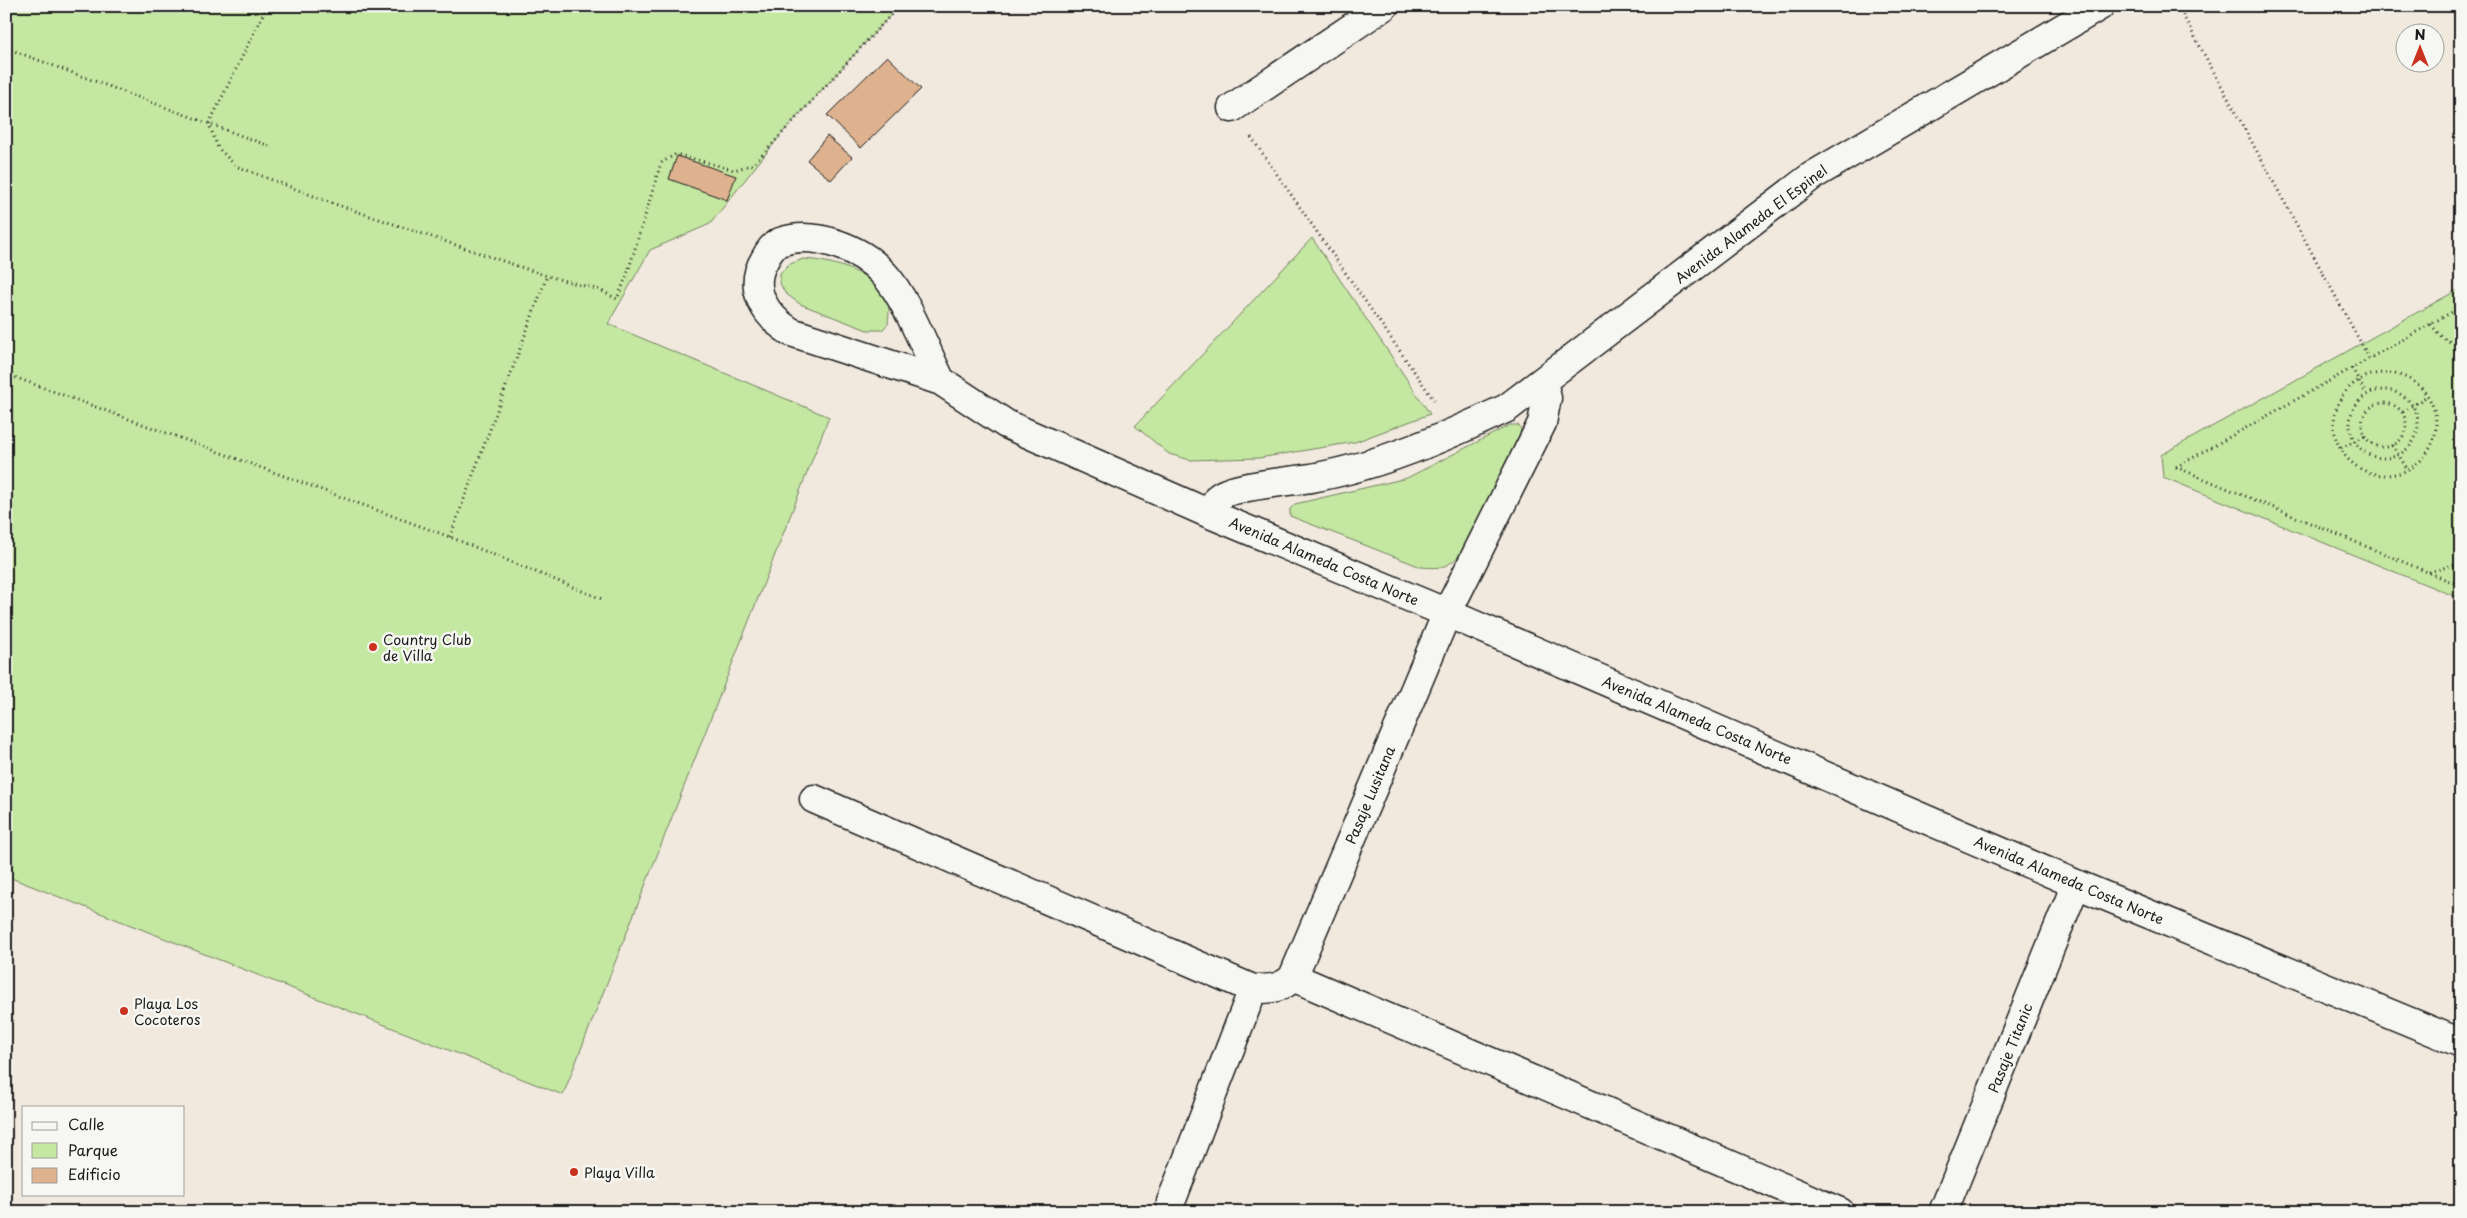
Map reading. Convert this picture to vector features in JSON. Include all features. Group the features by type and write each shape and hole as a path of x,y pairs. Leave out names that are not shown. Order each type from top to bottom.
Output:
{"street":[{"path":"1232,108 1384,6"},
{"name":"Avenida Alameda El Espinel","path":"1210,514 1220,496 1238,489 1314,478 1368,464 1457,432 1507,408 1812,176 2085,10"},
{"name":"Avenida Alameda Costa Norte","path":"941,381 898,293 884,274 866,258 845,247 824,241 800,239 778,242 768,253 761,265 759,293 765,309 776,322 791,332 941,381 1006,424 1210,514 1447,613 2076,884 2461,1043"},
{"path":"1447,613 1542,423 1546,398 1543,382"},
{"name":"Pasaje Lusitana","path":"1293,977 1447,613"},
{"path":"814,799 1253,990 1271,990 1287,984 1293,977 1840,1212"},
{"name":"Pasaje Titanic","path":"1943,1212 2076,884"},
{"path":"1170,1202 1253,990"}],"path":[{"path":"267,6 209,124 218,148 236,166 329,202 547,276 600,290 617,299 627,275 661,163 676,154 734,170 754,164 899,6"},
{"path":"2178,6 2369,358"},
{"path":"6,48 269,146"},
{"path":"1232,108 1457,432"},
{"path":"450,537 547,276"},
{"path":"2461,307 2176,466 2461,586"},
{"path":"2431,324 2441,337 2447,341 2461,343"},
{"path":"2352,368 2366,394"},
{"path":"6,374 450,537 602,599"},
{"path":"2375,374 2392,374 2407,378 2427,396 2436,416 2436,432 2431,447 2421,460 2408,470 2391,475 2374,474 2358,467 2345,456 2336,440 2334,423 2337,406 2346,391 2359,381 2375,374"},
{"path":"2377,390 2389,390 2400,394 2412,406 2416,412 2418,423 2416,435 2411,445 2398,454 2380,458 2361,450 2354,441 2350,432 2351,416 2358,401 2366,394 2377,390"},
{"path":"2403,412 2427,396"},
{"path":"2384,402 2392,403 2403,412 2406,418 2405,432 2402,438 2392,445 2382,447 2374,444 2365,436 2361,426 2362,418 2371,406 2384,402"},
{"path":"2340,448 2365,436"},
{"path":"2392,445 2408,470"},
{"path":"2428,573 2461,563"}],"green space":[{"name":"Country Club de Villa","path":"6,6 899,6 783,132 710,224 650,250 608,324 829,417 563,1095 6,876"},
{"path":"1312,238 1430,414 1355,442 1259,458 1190,460 1169,454 1135,426"},
{"path":"803,259 837,265 861,274 871,281 880,288 886,297 889,307 888,324 882,330 867,330 800,304 785,293 780,283 780,273 788,265"},
{"path":"2461,288 2461,599 2163,477 2161,455"},
{"path":"1510,425 1518,425 1521,429 1520,434 1463,551 1454,561 1445,566 1435,568 1421,567 1290,516 1290,509 1295,504 1407,478"}],"building":[{"path":"887,56 921,89 861,148 827,115"},
{"path":"827,136 852,157 831,180 807,160"},
{"path":"677,156 736,176 727,200 669,179"}],"place":[{"name":"Country Club de Villa","path":"373,647"},
{"name":"Playa Los Cocoteros","path":"124,1011"},
{"name":"Playa Villa","path":"574,1172"}]}
